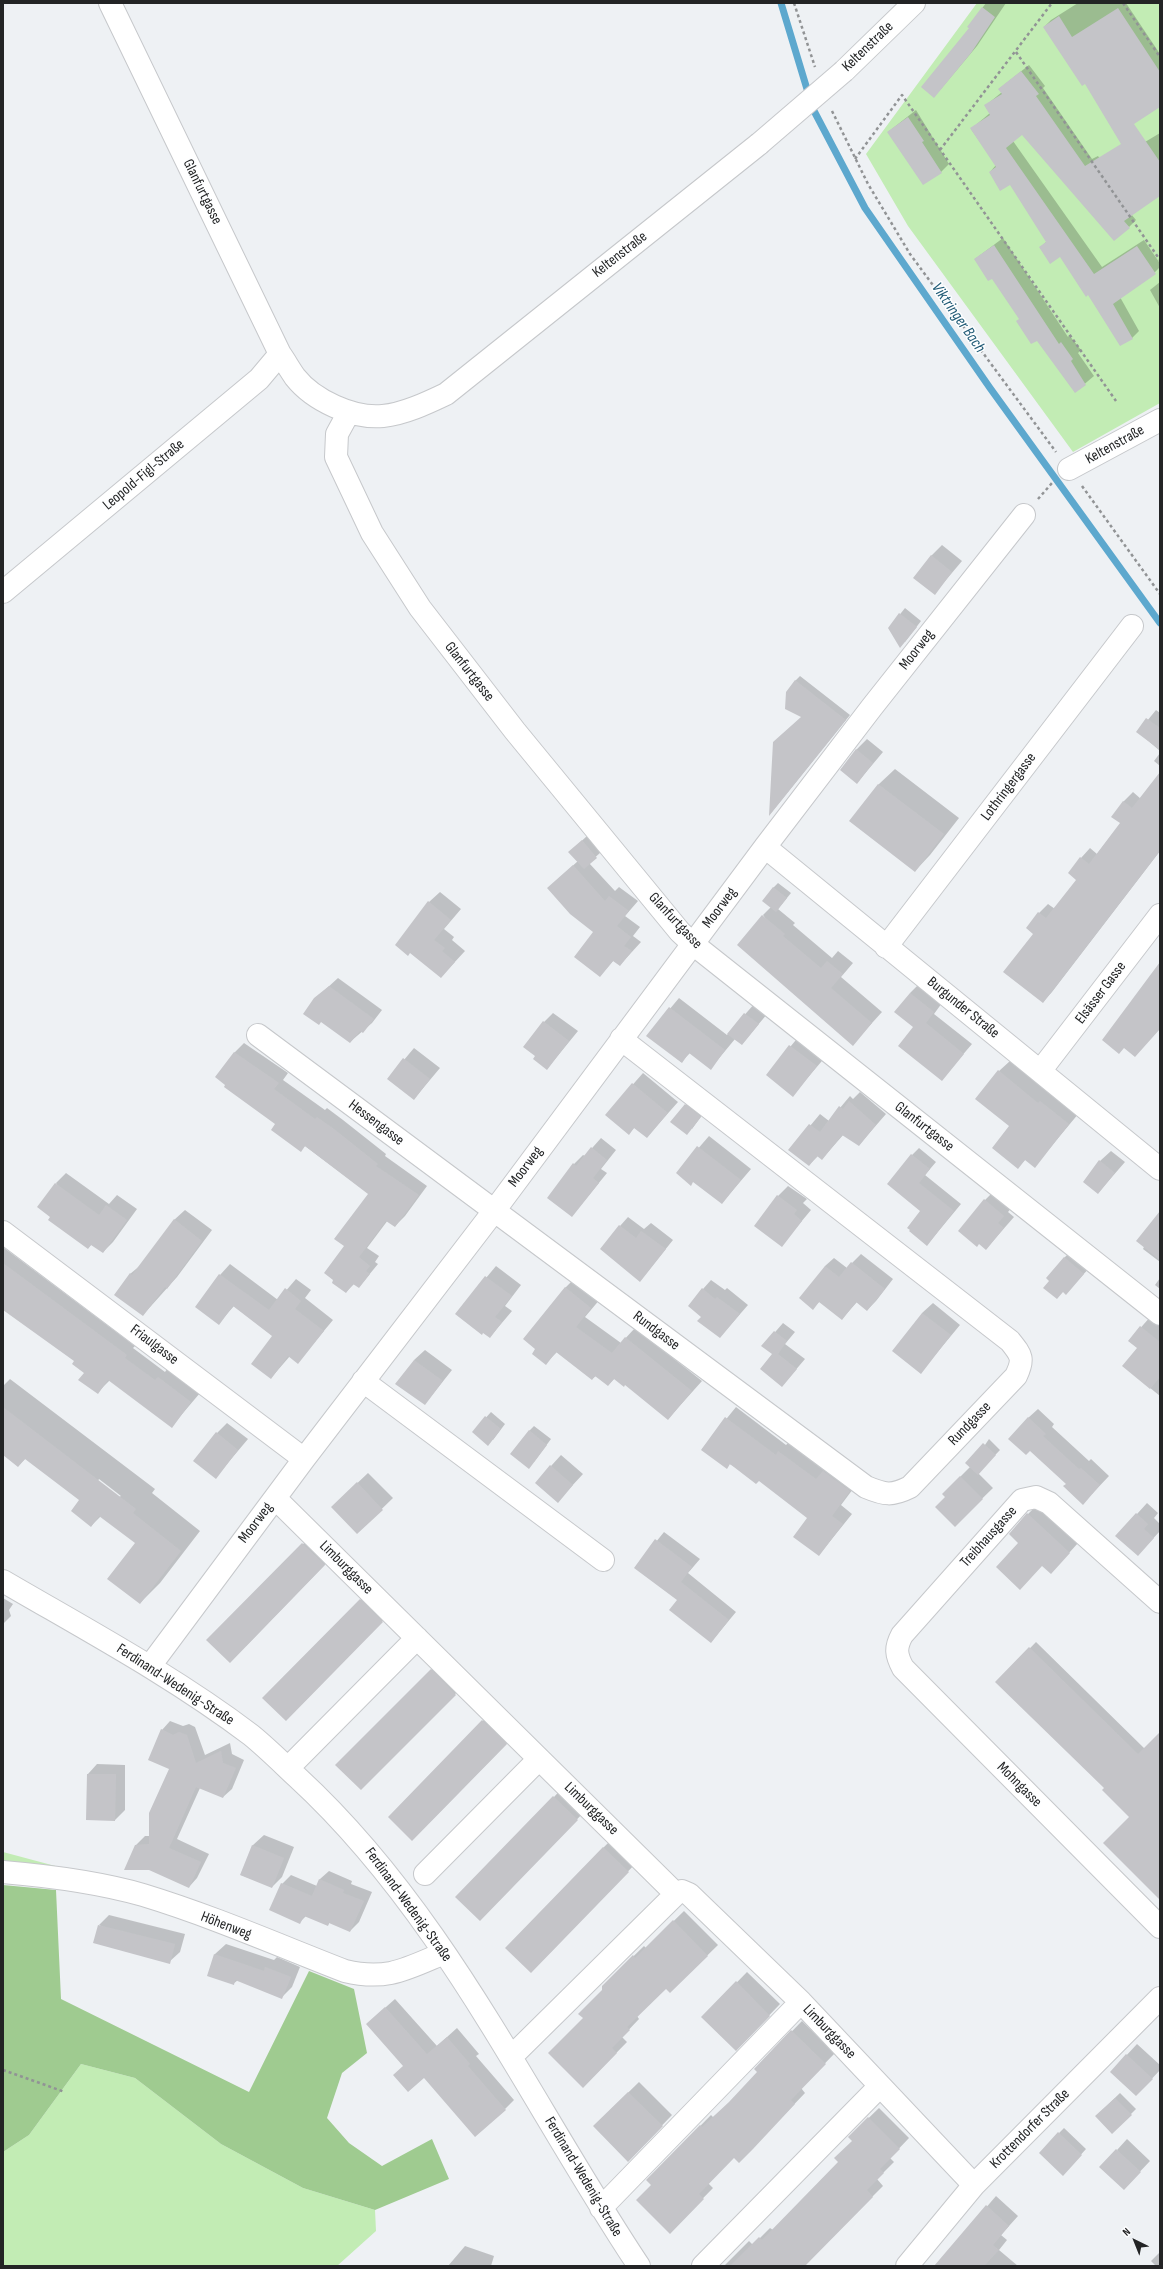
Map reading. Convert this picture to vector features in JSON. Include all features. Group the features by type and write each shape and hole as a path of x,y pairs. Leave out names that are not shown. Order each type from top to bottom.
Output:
{"street":[{"name":"Glanfurtgasse","path":"110,3 280,354 296,378"},
{"name":"Keltenstraße","path":"296,378 326,403 349,412 382,416 418,407 446,394 759,144 844,71 914,3"},
{"name":"Leopold-Figl-Straße","path":"3,592 259,379 280,354"},
{"name":"Glanfurtgasse","path":"349,412 337,434 336,457 372,533 420,608 515,731 680,932 693,944 1160,1314"},
{"name":"Keltenstraße","path":"1069,469 1160,420"},
{"name":"Moorweg","path":"150,1666 363,1380 494,1211 765,847 872,707 1024,515"},
{"name":"Lothringergasse","path":"886,947 1132,626"},
{"name":"Burgunder Straße","path":"765,847 886,947 1041,1070 1160,1169"},
{"name":"Elsässer Gasse","path":"1041,1070 1160,915"},
{"name":"Hessengasse","path":"258,1035 494,1211"},
{"name":"Rundgasse","path":"494,1211 866,1487 880,1493 895,1494 910,1487 1016,1376 1022,1363 1020,1353 1010,1341 621,1039"},
{"name":"Friaulgasse","path":"3,1232 304,1459"},
{"path":"363,1380 603,1560"},
{"name":"Treibhausgasse","path":"902,1635 1022,1500 1036,1497 1050,1502 1160,1602"},
{"name":"Limburggasse","path":"275,1498 676,1894 682,1891 689,1894 801,2002 974,2185"},
{"name":"Ferdinand-Wedenig-Straße","path":"3,1581 150,1666 252,1736 324,1802 382,1865 444,1953 511,2057 600,2208 639,2266"},
{"name":"Mohngasse","path":"902,1635 896,1645 897,1656 902,1668 1160,1926"},
{"path":"288,1768 417,1638"},
{"path":"425,1874 539,1759"},
{"name":"Höhenweg","path":"3,1872 52,1876 144,1895 345,1971 361,1975 378,1976 398,1973 444,1953"},
{"path":"511,2057 676,1894"},
{"name":"Krottendorfer Straße","path":"907,2266 974,2185 1160,1998"},
{"path":"600,2208 801,2002"},
{"path":"703,2266 880,2086"}],"path":[{"path":"794,3 816,71"},
{"path":"940,150 1052,3"},
{"path":"1123,3 1160,56"},
{"path":"1016,52 1160,260"},
{"path":"854,159 902,96 1116,402"},
{"path":"830,107 854,159 910,254 1160,594"},
{"path":"3,2070 65,2092"}],"green space":[{"path":"977,3 1160,3 1160,403 1073,452 908,226 866,154"},
{"path":"3,1852 74,1871 3,1865"},
{"path":"3,1885 56,1890 61,1999 249,2092 309,1971 354,1989 367,2053 342,2073 327,2118 349,2143 382,2166 432,2139 449,2179 375,2210 303,2188 221,2144 135,2078 81,2064 29,2135 3,2152"},
{"path":"81,2064 135,2078 221,2144 303,2188 375,2210 376,2231 337,2266 3,2266 3,2152 29,2135"}],"building":[{"path":"982,7 995,17 971,53 934,98 921,87 969,28 967,27"},
{"path":"1118,8 1160,72 1160,107 1134,124 1160,162 1160,196 1124,221 1130,228 1114,241 1022,135 1006,148 1094,274 1137,246 1156,274 1113,304 1133,339 1120,346 1088,295 1086,297 1060,257 1050,264 1039,247 1046,242 1010,185 1000,191 989,172 996,167 970,128 990,115 984,105 1002,94 998,89 1021,71 1039,94 1036,96 1085,166 1121,144 1085,84 1082,86 1043,27 1059,16 1072,37"},
{"path":"908,117 924,141 922,142 942,173 923,185 887,132"},
{"path":"994,245 1059,344 1061,342 1073,359 1071,361 1086,385 1075,393 1037,341 1031,344 1016,321 1019,319 992,279 988,281 974,259"},
{"path":"931,555 952,572 935,595 913,578"},
{"path":"899,613 917,627 900,648 888,628"},
{"path":"795,680 846,720 769,816 773,742 801,717 785,709 786,692"},
{"path":"1146,718 1160,728 1160,750 1136,732"},
{"path":"856,749 873,763 857,784 840,770"},
{"path":"1160,772 1160,851 1043,1003 1003,972 1033,934 1026,928 1038,912 1046,918 1076,880 1068,873 1080,857 1089,864 1120,823 1111,817 1123,801 1132,808"},
{"path":"878,784 944,834 915,872 849,821"},
{"path":"582,840 597,858 584,869 568,852"},
{"path":"573,865 605,901 609,896 629,911 617,926 631,937 624,946 632,951 620,966 613,961 600,977 574,957 593,932 570,914 547,888"},
{"path":"773,887 787,898 776,912 762,901"},
{"path":"428,901 451,920 434,940 445,948 442,951 455,962 441,978 410,953 408,956 395,945"},
{"path":"762,915 785,934 783,936 821,968 827,961 843,974 831,988 872,1023 853,1046 737,945"},
{"path":"1160,962 1160,1029 1135,1057 1124,1048 1119,1054 1102,1040"},
{"path":"329,986 374,1019 363,1033 360,1031 350,1043 321,1022 319,1025 303,1014 314,998"},
{"path":"910,993 934,1012 926,1023 964,1054 942,1081 898,1046 913,1027 894,1012"},
{"path":"669,1007 725,1050 711,1070 689,1053 682,1063 646,1036"},
{"path":"744,1013 759,1024 742,1045 727,1034"},
{"path":"543,1021 569,1041 547,1070 533,1059 535,1056 523,1047"},
{"path":"789,1045 817,1066 793,1097 766,1075"},
{"path":"234,1052 279,1083 274,1089 315,1119 317,1117 334,1129 378,1164 376,1166 419,1195 395,1227 386,1221 359,1257 370,1266 366,1271 370,1274 359,1288 353,1284 346,1293 332,1283 333,1280 324,1273 344,1246 334,1239 368,1194 305,1146 301,1152 271,1130 275,1124 224,1087 225,1085 215,1077"},
{"path":"403,1058 430,1079 414,1100 387,1079"},
{"path":"998,1070 1038,1103 1040,1101 1069,1124 1035,1168 1025,1160 1018,1169 992,1148 1009,1126 975,1099"},
{"path":"632,1083 668,1113 647,1138 634,1128 629,1135 605,1115"},
{"path":"849,1101 876,1125 859,1146 842,1135 822,1160 817,1156 809,1166 788,1150 809,1124 820,1132 839,1106 843,1109"},
{"path":"685,1104 701,1117 687,1135 670,1122"},
{"path":"697,1146 741,1180 722,1204 693,1182 691,1186 676,1173"},
{"path":"591,1147 607,1160 593,1178 599,1183 572,1217 547,1198 573,1163 576,1166"},
{"path":"911,1154 930,1169 919,1183 954,1211 927,1246 907,1228 920,1211 887,1184"},
{"path":"1099,1160 1115,1173 1098,1194 1083,1182"},
{"path":"55,1183 99,1215 106,1205 127,1220 103,1253 91,1245 88,1249 48,1220 50,1217 37,1207"},
{"path":"777,1195 797,1210 794,1214 802,1221 782,1247 754,1226"},
{"path":"984,1199 1004,1216 998,1223 1004,1228 986,1250 979,1244 977,1247 958,1231"},
{"path":"1160,1211 1160,1260 1136,1241"},
{"path":"174,1219 202,1241 167,1289 165,1287 143,1316 114,1295 130,1273 132,1275"},
{"path":"619,1225 636,1238 641,1231 666,1249 640,1282 600,1249"},
{"path":"1064,1257 1084,1274 1066,1295 1063,1292 1057,1299 1043,1288 1049,1281 1046,1278"},
{"path":"851,1262 885,1289 867,1311 856,1302 842,1320 819,1302 813,1310 799,1298 825,1266 839,1277"},
{"path":"3,1263 127,1355 125,1358 155,1380 158,1377 191,1402 172,1428 108,1380 98,1394 78,1380 84,1373 72,1364 74,1361 3,1310"},
{"path":"219,1274 269,1310 285,1288 301,1301 295,1309 324,1331 298,1364 288,1356 271,1379 251,1364 272,1336 233,1306 219,1325 195,1307"},
{"path":"485,1276 512,1296 495,1317 502,1322 490,1338 483,1333 482,1335 455,1314"},
{"path":"565,1287 591,1308 576,1327 612,1353 625,1337 692,1391 668,1420 625,1385 624,1387 614,1379 608,1386 595,1376 592,1380 556,1352 546,1365 532,1354 535,1349 523,1339"},
{"path":"702,1288 715,1299 717,1297 740,1314 720,1338 697,1321 701,1317 688,1306"},
{"path":"922,1313 951,1335 921,1374 892,1351"},
{"path":"1140,1326 1160,1342 1160,1377 1150,1389 1122,1366 1137,1348 1128,1341"},
{"path":"774,1331 787,1341 778,1354 797,1369 782,1387 760,1369 772,1354 761,1346"},
{"path":"414,1360 443,1381 425,1405 395,1384"},
{"path":"3,1407 136,1509 133,1513 181,1551 140,1604 107,1579 135,1543 99,1516 91,1527 71,1511 79,1500 25,1459 18,1467 3,1455"},
{"path":"485,1416 501,1429 488,1446 472,1432"},
{"path":"725,1417 776,1455 778,1451 816,1479 823,1471 850,1491 832,1516 843,1524 819,1556 793,1537 807,1518 759,1481 756,1484 730,1464 727,1469 701,1450"},
{"path":"1028,1417 1046,1434 1043,1436 1079,1469 1081,1468 1100,1485 1083,1505 1063,1486 1066,1484 1030,1451 1026,1455 1008,1439"},
{"path":"529,1430 547,1445 529,1469 510,1454"},
{"path":"216,1432 238,1450 216,1479 193,1461"},
{"path":"983,1443 996,1455 978,1475 965,1463"},
{"path":"550,1465 573,1485 558,1503 535,1483"},
{"path":"960,1476 983,1499 955,1527 935,1507 945,1497 942,1494"},
{"path":"357,1482 383,1510 357,1534 331,1507"},
{"path":"1027,1513 1070,1553 1051,1574 1042,1566 1020,1590 996,1567 1018,1543 1009,1534"},
{"path":"1136,1513 1148,1524 1144,1529 1154,1538 1138,1556 1115,1536"},
{"path":"655,1539 692,1567 681,1582 729,1620 711,1643 669,1610 677,1600 634,1568"},
{"path":"302,1543 325,1565 230,1663 206,1640"},
{"path":"360,1599 383,1622 286,1721 262,1698"},
{"path":"1029,1647 1138,1754 1160,1732 1160,1900 1103,1843 1129,1817 1102,1790 1104,1788 995,1682"},
{"path":"431,1669 456,1695 361,1790 335,1765"},
{"path":"482,1720 507,1744 412,1841 388,1817"},
{"path":"161,1729 173,1735 179,1732 187,1735 196,1763 221,1751 223,1763 236,1768 223,1798 196,1787 169,1848 201,1862 189,1888 149,1870 124,1870 135,1845 149,1844 149,1813 169,1769 148,1760"},
{"path":"87,1774 116,1774 115,1821 86,1820"},
{"path":"553,1796 578,1820 480,1921 455,1897"},
{"path":"252,1845 284,1858 272,1888 240,1875"},
{"path":"603,1847 629,1872 531,1973 505,1948"},
{"path":"319,1879 344,1890 343,1893 364,1901 350,1932 329,1923 328,1926 304,1916 300,1924 269,1910 281,1883 312,1896"},
{"path":"673,1920 708,1956 670,1993 666,1989 627,2027 630,2030 612,2048 617,2053 583,2088 548,2053 583,2018 578,2014 602,1990 602,1986 633,1955 635,1958"},
{"path":"98,1925 175,1944 170,1964 93,1943"},
{"path":"214,1954 264,1971 265,1967 291,1977 282,1999 235,1980 234,1985 207,1976"},
{"path":"736,1981 770,2016 736,2051 701,2017"},
{"path":"385,2007 427,2054 447,2037 470,2064 468,2066 506,2110 475,2137 424,2078 408,2092 393,2075 403,2066 366,2024"},
{"path":"791,2030 826,2064 791,2100 795,2104 753,2149 739,2163 734,2158 699,2194 704,2199 670,2234 636,2200 651,2185 646,2180 700,2125 702,2127 729,2102 757,2072 754,2069"},
{"path":"1126,2054 1153,2079 1136,2096 1110,2072"},
{"path":"628,2092 663,2126 628,2162 593,2126"},
{"path":"1115,2098 1132,2115 1112,2134 1095,2116"},
{"path":"868,2117 900,2149 880,2169 884,2173 867,2190 873,2197 805,2266 730,2266 759,2237 762,2240 838,2162 834,2158 852,2141 848,2137"},
{"path":"1058,2132 1082,2155 1063,2176 1039,2153"},
{"path":"1116,2149 1141,2172 1124,2190 1099,2167"},
{"path":"986,2205 1009,2226 993,2245 999,2250 984,2266 934,2266"}],"waterway":[{"name":"Viktringer Bach","path":"781,3 813,109 865,208 990,388 1160,623"}]}
